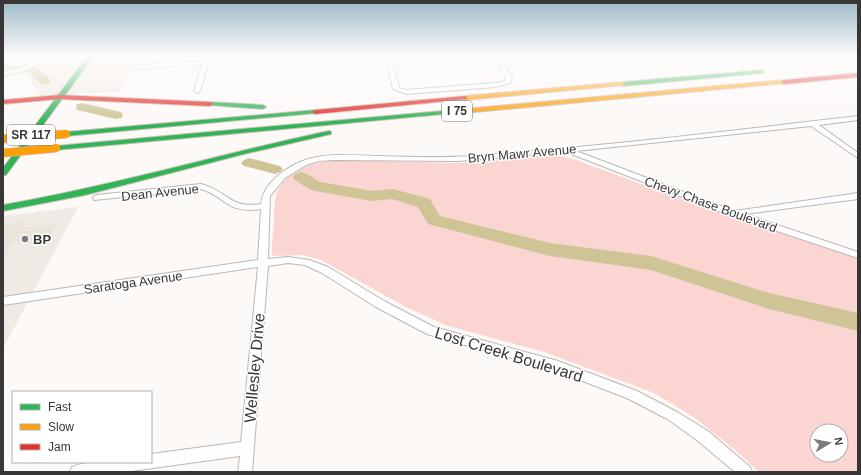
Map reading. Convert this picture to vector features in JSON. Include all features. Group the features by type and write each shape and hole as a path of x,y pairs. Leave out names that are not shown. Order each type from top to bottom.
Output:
{"main road":[{"name":"SR 117","path":"3,173 73,79"},
{"name":"I 75","path":"3,140 681,79"},
{"name":"I 75","path":"3,153 808,79"},
{"path":"3,208 83,194 289,140 348,129 408,121 780,82"},
{"path":"3,102 59,97 236,107 271,107 370,103 527,90 560,90"}],"street":[{"path":"197,91 201,79"},
{"path":"394,79 396,89 406,92 502,84 510,79"},
{"name":"Bryn Mawr Avenue","path":"263,263 266,196 271,187 280,178 298,166 319,159 348,157 457,159 565,150 858,118"},
{"path":"812,123 858,156"},
{"name":"Chevy Chase Boulevard","path":"565,150 732,213 858,255"},
{"name":"Dean Avenue","path":"97,198 201,186 212,189 237,206 246,208 266,206"},
{"path":"732,213 858,196"},
{"name":"Lost Creek Boulevard","path":"263,263 288,260 306,262 325,270 380,304 431,331 558,366 633,395 673,416 703,436 745,472"},
{"name":"Saratoga Avenue","path":"3,301 263,263"},
{"name":"Wellesley Drive","path":"244,472 263,263"},
{"path":"152,461 247,448"},
{"path":"77,472 140,463"}],"shaded area":[{"path":"29,79 127,79 120,92 40,95"},
{"path":"558,155 576,160 729,216 858,258 858,472 759,472 735,450 695,418 654,393 544,352 448,326 406,307 321,260 302,255 272,255 274,206 280,187 292,174 300,169 309,165 337,160 461,163"},
{"path":"78,207 59,243 3,349 3,216"}],"building":[{"name":"BP","path":"25,221 21,228 56,224 48,239 12,242 3,257 3,227 5,224"}],"waterway":[{"path":"82,107 116,115"},
{"path":"249,163 275,169"},
{"path":"301,177 315,186 372,196 393,194 424,203 434,220 500,238 567,253 630,259 651,263 769,301 858,322"}],"traffic: fast":[{"path":"3,173 73,79"},
{"path":"623,84 679,79"},
{"path":"210,104 263,107"},
{"path":"66,134 315,112"},
{"path":"56,148 453,112"},
{"path":"3,208 85,192 247,151 329,133"}],"traffic: slow":[{"path":"453,112 784,82"},
{"path":"465,98 623,84"},
{"path":"3,139 66,134"},
{"path":"3,153 56,148"}],"traffic: jam":[{"path":"784,82 814,79"},
{"path":"3,102 59,97 210,104"},
{"path":"315,112 465,98"}],"place":[{"name":"BP","path":"25,239"}]}
